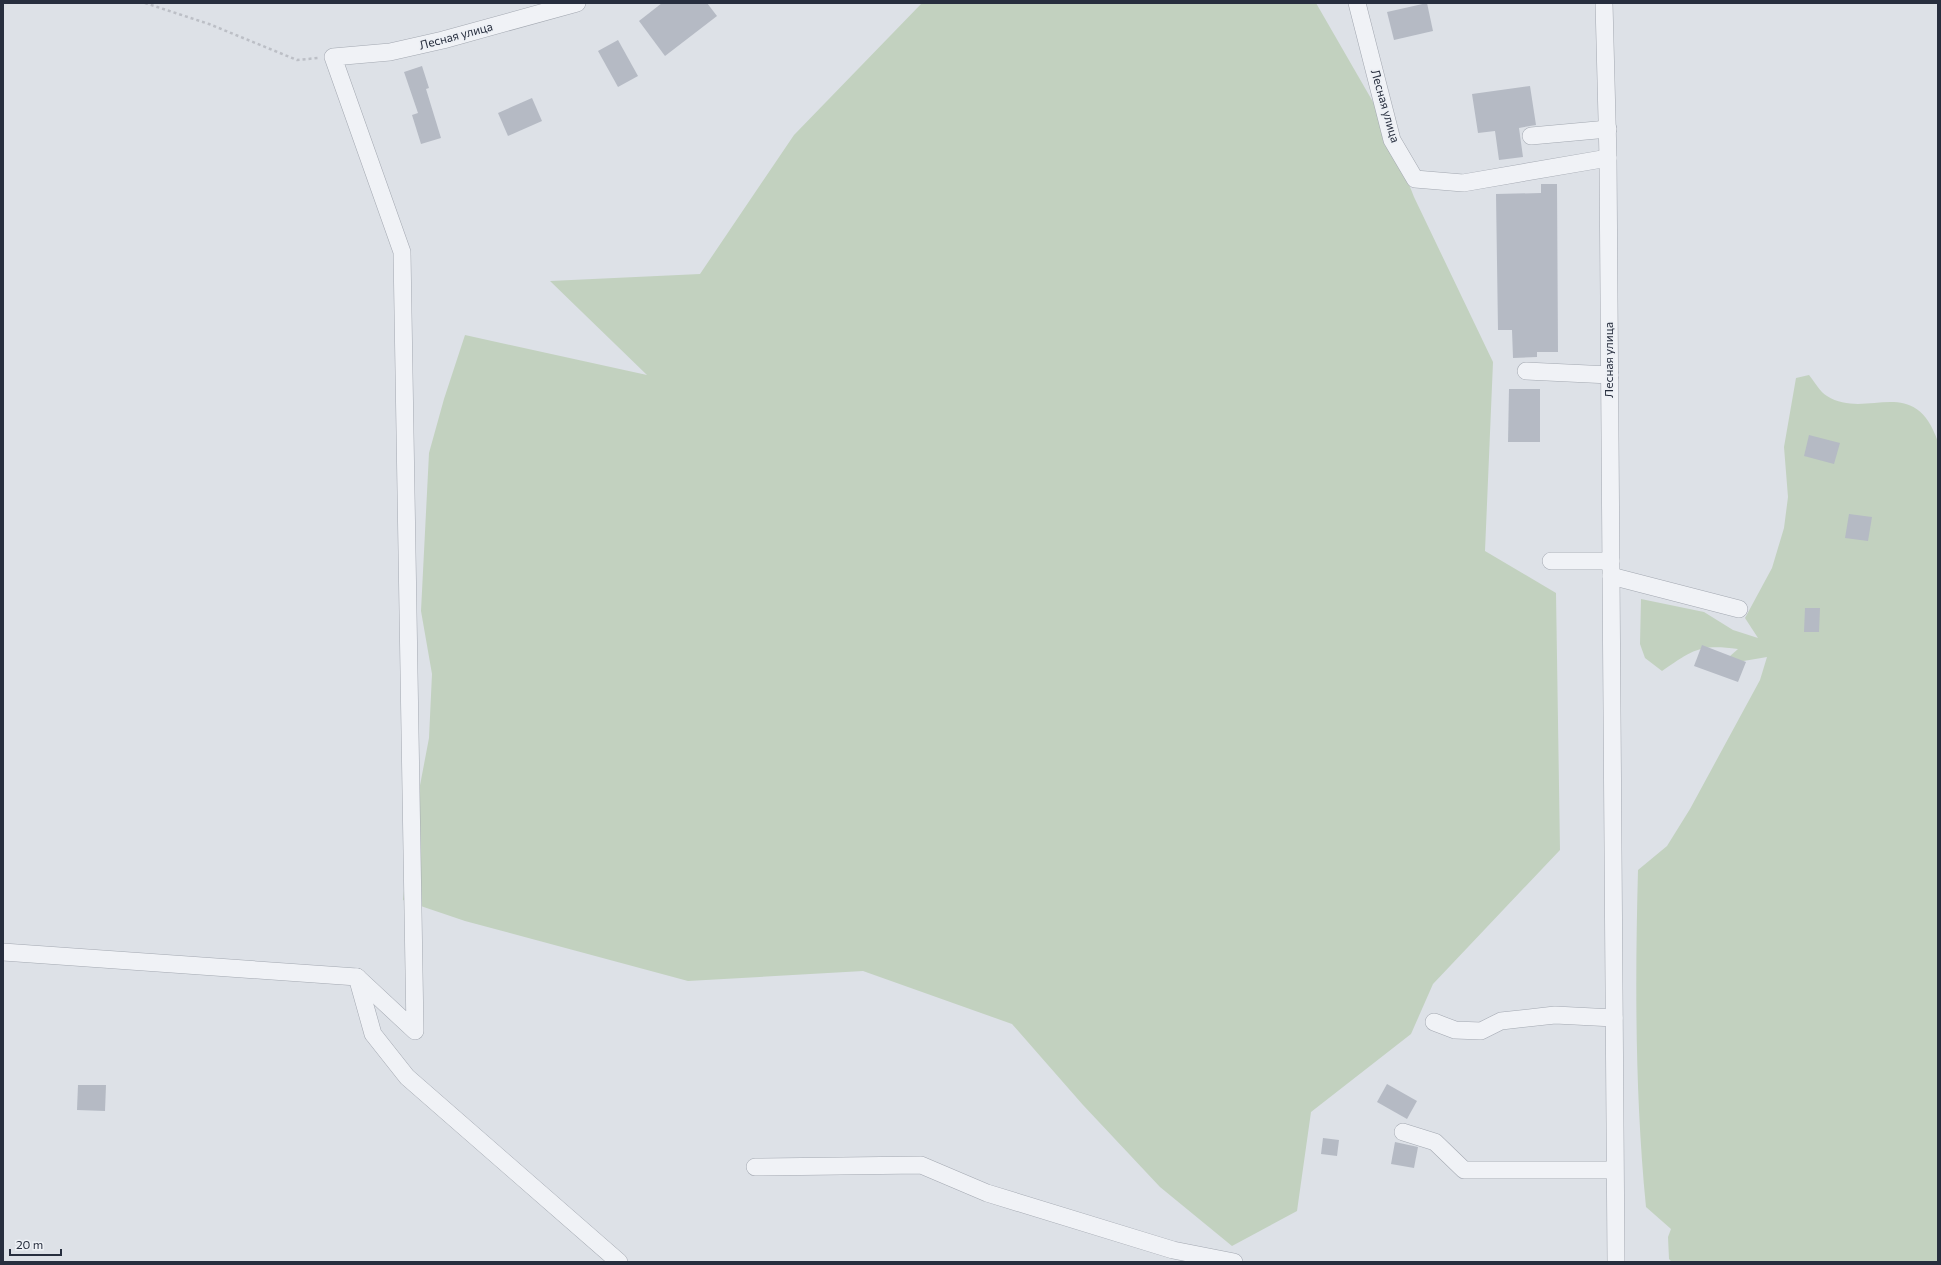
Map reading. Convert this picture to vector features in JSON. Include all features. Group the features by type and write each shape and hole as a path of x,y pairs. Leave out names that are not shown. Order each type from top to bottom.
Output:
{"street":[{"name":"Лесная улица","path":"333,57 390,52 444,40 577,3"},
{"name":"Лесная улица","path":"1357,3 1392,140 1414,179 1463,183 1608,158"},
{"name":"Лесная улица","path":"1604,3 1608,129 1614,1170 1616,1262"},
{"path":"3,952 357,977 415,1031 402,252 333,57"},
{"path":"1531,136 1608,129"},
{"path":"1526,371 1610,375"},
{"path":"1551,561 1611,569 1739,609"},
{"path":"357,977 373,1034 407,1077 619,1262"},
{"path":"1434,1022 1456,1030 1481,1031 1501,1021 1555,1014 1614,1018"},
{"path":"1403,1132 1435,1142 1464,1170 1614,1170"},
{"path":"755,1166 922,1165 987,1193 1173,1250 1234,1262"}],"path":[{"path":"145,3 209,24 297,60 333,57"}],"green space":[{"path":"922,3 1316,3 1384,121 1414,197 1493,362 1485,551 1556,593 1560,850 1433,984 1411,1034 1311,1112 1297,1211 1232,1246 1160,1187 1083,1105 1012,1024 863,971 688,981 465,921 403,900 410,838 429,738 432,674 421,611 429,453 444,399 465,335 647,375 550,281 700,274 794,135"},
{"path":"1809,375 1824,394 1842,402 1858,404 1888,402 1903,403 1916,409 1928,421 1938,442 1938,1262 1672,1262 1669,1259 1668,1237 1671,1229 1646,1207 1642,1165 1637,1038 1636,954 1638,870 1667,846 1690,809 1760,680 1767,657 1720,665 1738,649 1714,647 1705,648 1689,653 1662,671 1645,658 1640,644 1641,599 1704,612 1733,630 1758,638 1745,618 1772,568 1784,528 1788,497 1784,447 1796,378"}],"building":[{"path":"662,3 707,3 717,16 665,56 639,21"},
{"path":"1427,3 1433,31 1394,40 1387,12"},
{"path":"618,40 638,76 618,87 598,51"},
{"path":"422,66 429,88 426,89 441,138 421,144 412,115 418,113 404,72"},
{"path":"1530,86 1536,125 1519,128 1523,157 1499,160 1495,131 1478,133 1472,94"},
{"path":"532,98 542,121 508,136 498,113"},
{"path":"1541,184 1557,184 1558,352 1537,352 1537,357 1513,358 1512,330 1498,330 1496,194 1541,193"},
{"path":"1509,389 1540,389 1540,442 1508,442"},
{"path":"1809,435 1840,443 1834,464 1804,456"},
{"path":"1849,514 1872,517 1868,541 1845,538"},
{"path":"1805,608 1820,608 1819,632 1804,632"},
{"path":"1702,645 1746,662 1738,682 1694,666"},
{"path":"1387,1084 1417,1101 1407,1119 1377,1102"},
{"path":"78,1085 106,1085 105,1111 77,1110"},
{"path":"1323,1138 1339,1140 1337,1156 1321,1154"},
{"path":"1395,1142 1418,1147 1414,1168 1391,1164"}]}
